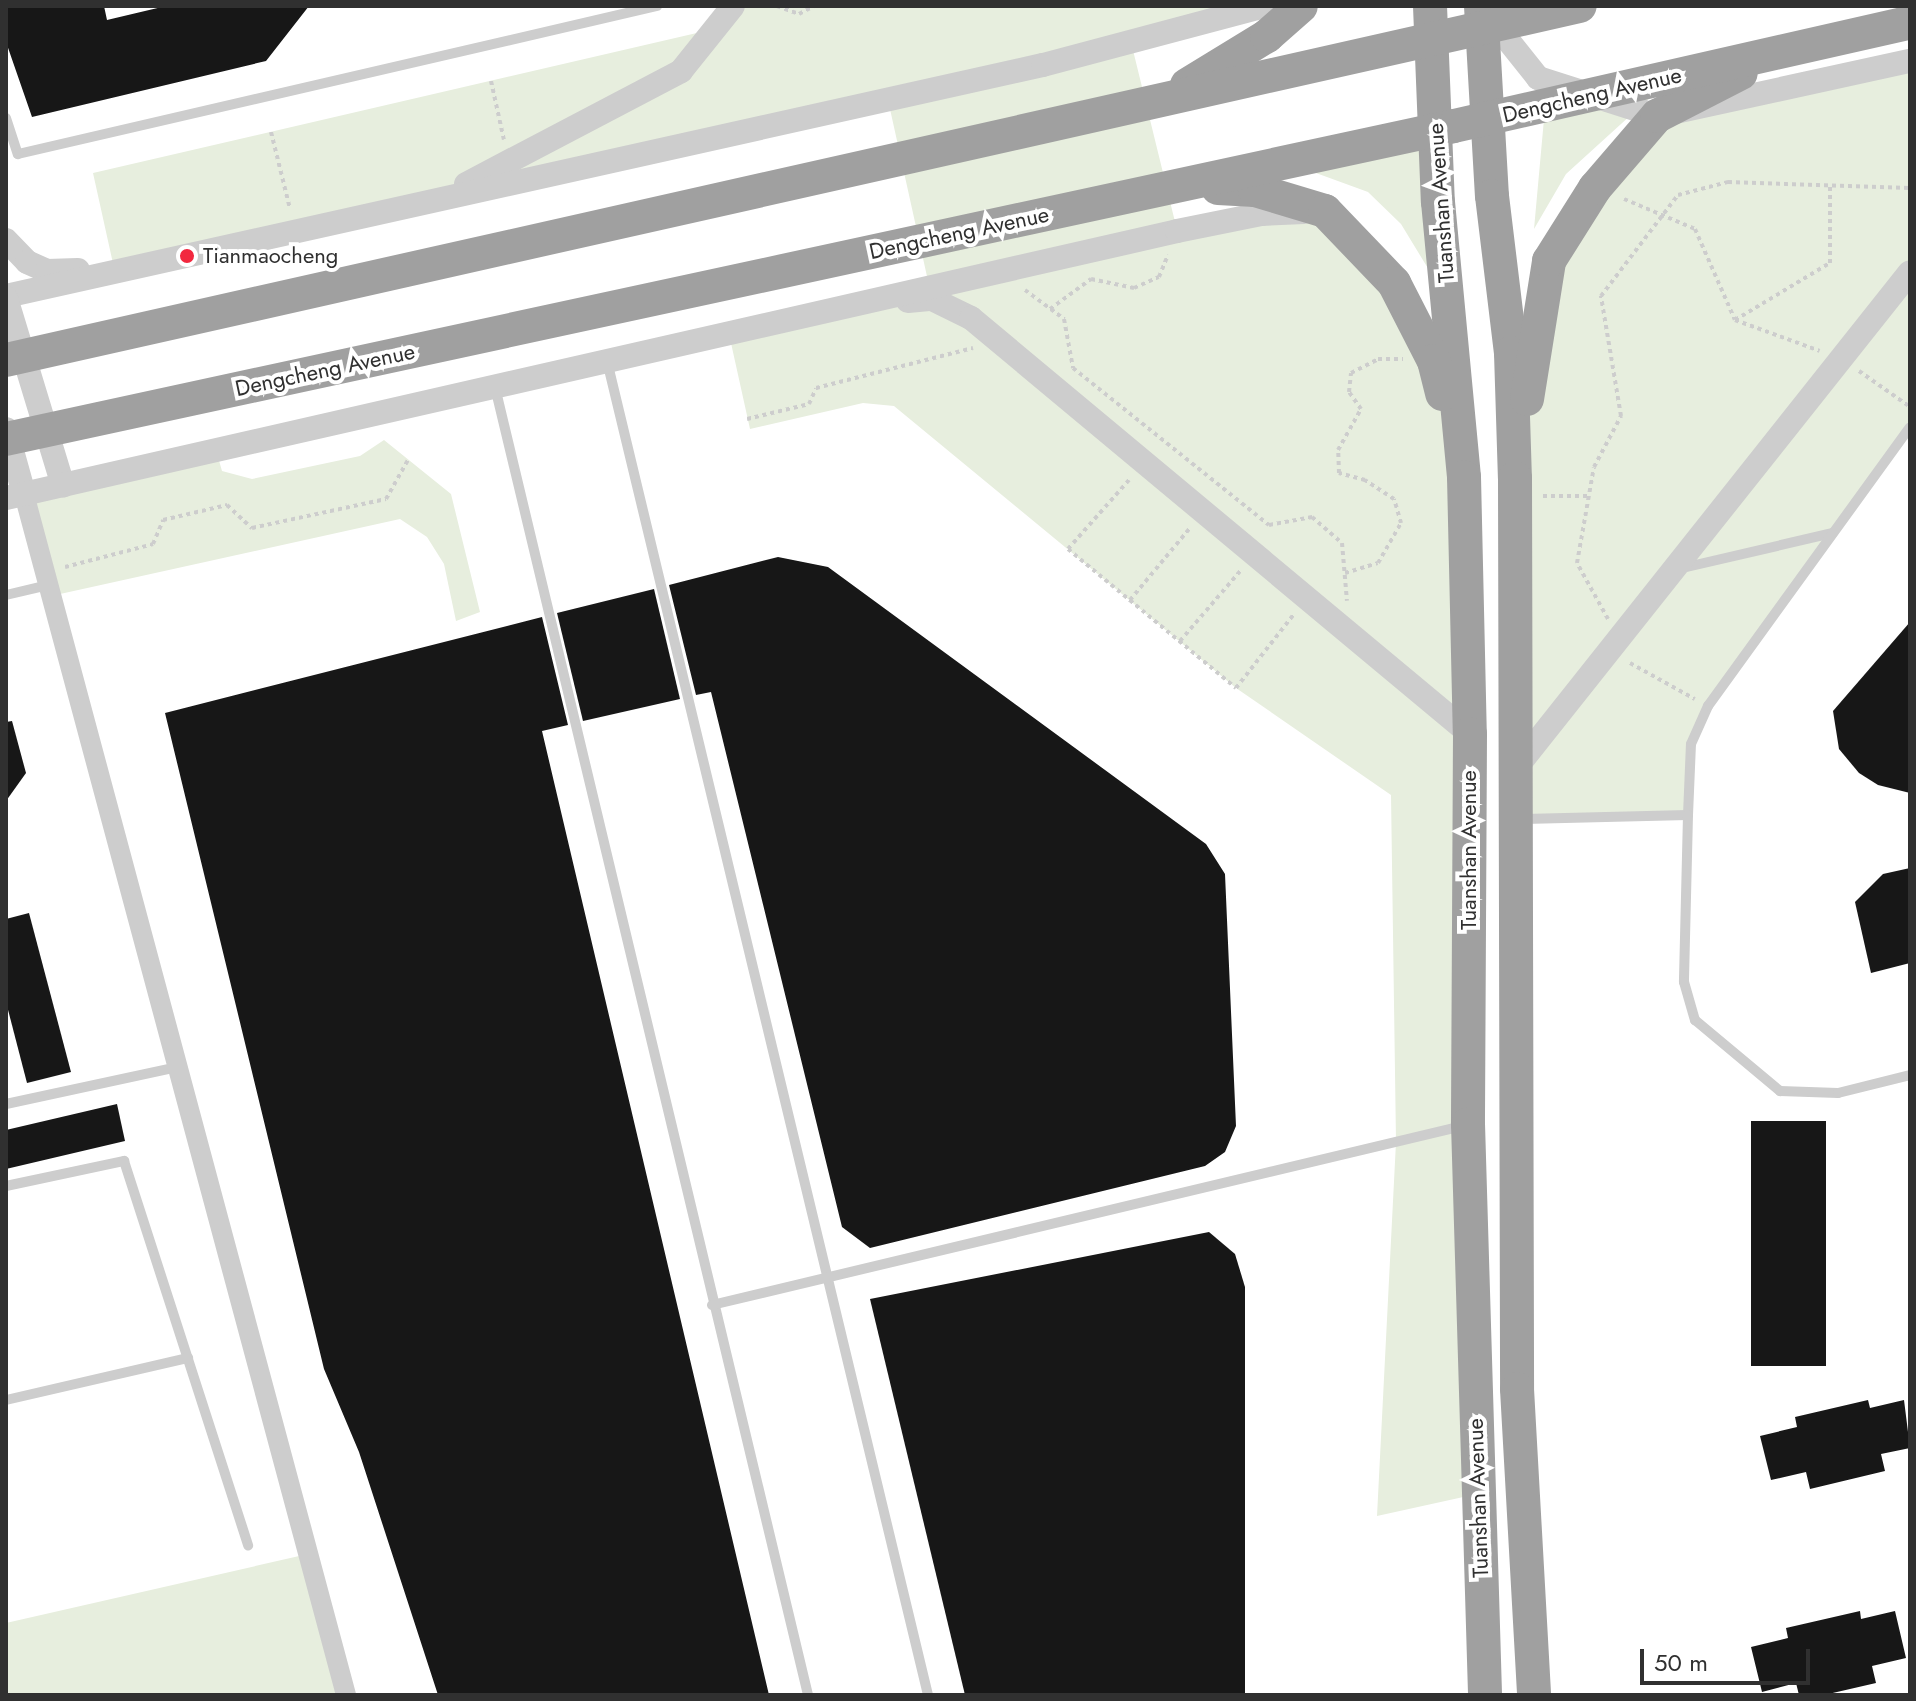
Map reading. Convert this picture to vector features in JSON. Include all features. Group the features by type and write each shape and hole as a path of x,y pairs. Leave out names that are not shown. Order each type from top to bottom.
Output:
{"highway":[{"path":"1164,100 1267,36 1301,6"},
{"path":"15,358 1164,100 1431,23 1481,13 1580,6"},
{"name":"Tuanshan Avenue","path":"1481,13 1487,119 1511,353 1515,487 1517,1389 1534,1695"},
{"name":"Dengcheng Avenue","path":"7,435 46,430 1487,119 1910,22"},
{"name":"Tuanshan Avenue","path":"1431,23 1435,130 1464,493 1470,734 1468,1124 1485,1695"},
{"path":"1515,487 1549,261 1595,188 1657,116 1788,50"},
{"path":"1178,186 1255,190 1325,211 1394,283 1434,361 1464,493"}],"street":[{"path":"437,200 681,71 733,6"},
{"path":"63,486 46,430 15,358 6,297 1043,65 1264,6"},
{"path":"1481,13 1538,78 1657,116 1910,61"},
{"path":"15,496 1177,231 1261,214 1325,211"},
{"path":"6,240 27,262 47,271 137,267"},
{"path":"1516,768 1910,272"},
{"path":"854,305 932,299 971,318 1470,734"},
{"path":"7,435 15,496 47,579 346,1695"}],"lane":[{"path":"6,118 18,154 657,6"},
{"path":"607,361 928,1695"},
{"path":"495,387 712,1305 808,1695"},
{"path":"1910,427 1708,706 1691,744 1684,982 1695,1020 1780,1091 1838,1093 1910,1075"},
{"path":"1673,570 1833,533"},
{"path":"6,595 47,579"},
{"path":"1515,820 1688,815"},
{"path":"6,1104 177,1067"},
{"path":"712,1305 1468,1124"},
{"path":"6,1186 124,1161 248,1545"},
{"path":"6,1400 188,1358"}],"path":[{"path":"777,6 799,14 814,6"},
{"path":"491,81 508,162"},
{"path":"271,132 295,231"},
{"path":"1708,706 1614,645 1577,563 1594,467 1621,416 1601,296 1678,195 1728,182 1910,188"},
{"path":"1735,320 1830,263 1830,186"},
{"path":"1595,188 1664,213 1695,229 1735,320 1841,358 1910,407"},
{"path":"1050,309 1091,279 1134,288 1159,277 1177,231"},
{"path":"1020,287 1064,319 1073,368 1269,525 1312,517 1342,543 1350,631"},
{"path":"747,419 809,404 816,388 999,342"},
{"path":"1345,573 1378,563 1401,523 1394,499 1365,480 1339,473 1338,450 1361,409 1349,392 1351,373 1387,358 1434,361"},
{"path":"47,579 153,544 163,520 227,505 252,528 386,499 408,460"},
{"path":"1145,462 1068,549 1236,688 1308,597"},
{"path":"1515,487 1589,496"},
{"path":"1130,600 1204,511"},
{"path":"1180,641 1256,554"}],"green space":[{"path":"733,6 1264,6 1131,42 1177,230 1325,211 1434,361 1464,477 1477,1494 1377,1516 1396,1142 1391,795 1236,688 894,406 863,403 750,429 729,334 932,299 888,100 114,268 93,173 714,29"},
{"path":"1910,60 1910,427 1708,706 1691,744 1688,815 1515,820 1515,478 1549,261 1657,116"},
{"path":"1654,94 1566,174 1534,229 1544,119"},
{"path":"1424,148 1429,270 1401,224 1368,192 1305,169"},
{"path":"384,440 451,494 480,612 456,621 444,564 427,537 400,519 51,596 24,494 216,450 222,471 252,479 360,456"},
{"path":"308,1554 346,1695 6,1695 6,1623"}],"building":[{"path":"6,6 104,6 107,20 166,6 309,6 266,61 32,117 6,42"},
{"path":"778,557 828,567 1206,844 1225,874 1236,1126 1225,1152 1205,1166 870,1248 842,1227 711,692 696,695 669,585"},
{"path":"654,589 680,699 583,721 557,613"},
{"path":"542,617 568,725 542,731 769,1695 438,1695 359,1452 324,1369 165,713"},
{"path":"1910,622 1910,793 1878,785 1859,773 1839,749 1833,711"},
{"path":"12,721 26,773 6,801 6,722"},
{"path":"1910,868 1910,963 1871,973 1855,902 1883,874"},
{"path":"29,913 71,1072 27,1083 6,1002 6,919"},
{"path":"117,1104 125,1141 6,1169 6,1130"},
{"path":"1751,1121 1826,1121 1826,1366 1751,1366"},
{"path":"1209,1232 1235,1254 1245,1287 1245,1695 965,1695 870,1299"},
{"path":"1868,1400 1870,1408 1904,1400 1910,1448 1881,1454 1885,1471 1810,1489 1806,1472 1771,1480 1760,1436 1797,1427 1795,1417"},
{"path":"1860,1611 1861,1619 1895,1611 1906,1658 1872,1666 1876,1683 1824,1695 1799,1695 1796,1683 1762,1692 1751,1647 1788,1638 1786,1628"}],"place":[{"name":"Tianmaocheng","path":"187,256"}]}
